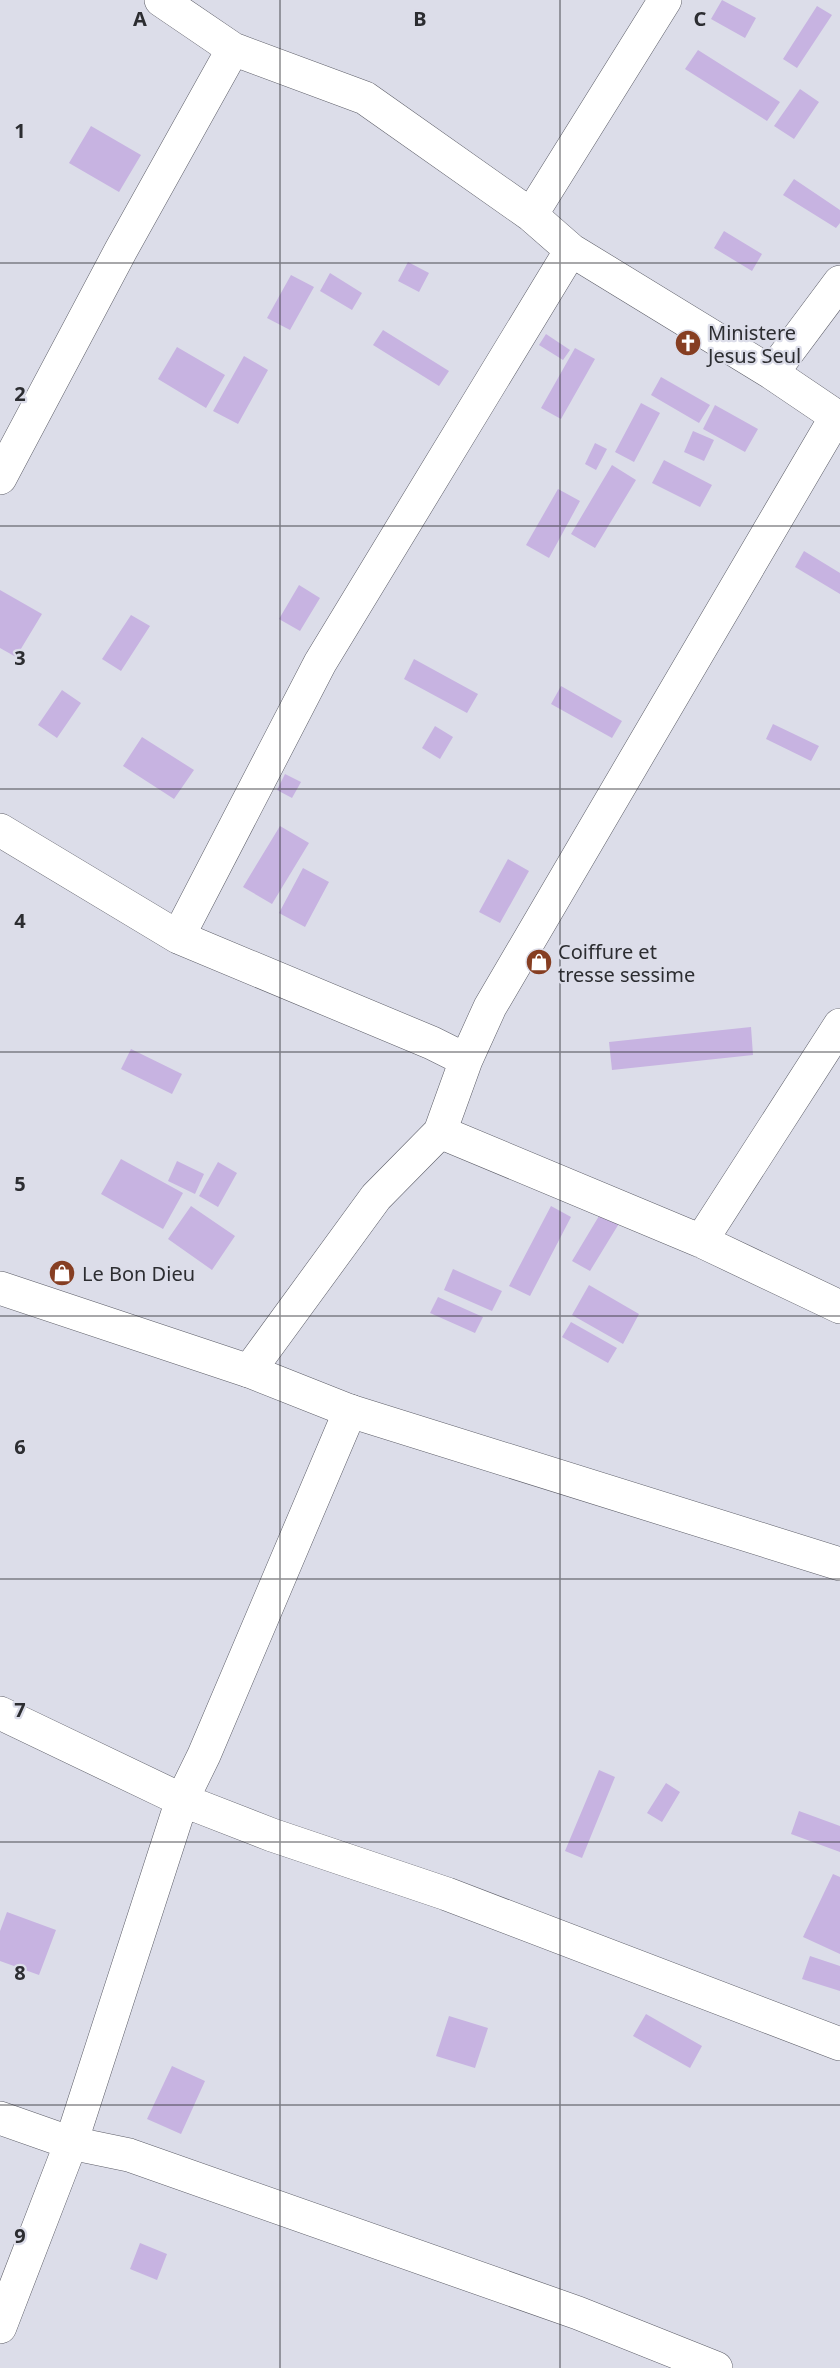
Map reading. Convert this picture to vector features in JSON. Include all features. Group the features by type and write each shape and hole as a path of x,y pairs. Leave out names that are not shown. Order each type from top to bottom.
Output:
{"street":[{"path":"161,0 233,49 365,98 531,215 571,250 772,373 838,418 490,1007 466,1060 440,1131 376,1197 249,1371"},
{"path":"531,215 665,0"},
{"path":"0,478 115,261 233,49"},
{"path":"178,937 320,663 571,250"},
{"path":"772,373 840,282"},
{"path":"0,830 178,937 432,1042 466,1060"},
{"path":"701,1241 840,1025"},
{"path":"440,1131 701,1241 840,1307"},
{"path":"0,1288 249,1371 350,1411 840,1564"},
{"path":"0,2327 71,2143 182,1800 204,1755 350,1411"},
{"path":"0,1713 182,1800 272,1835 458,1898 840,2044"},
{"path":"0,2118 71,2143 129,2155 578,2313 716,2368"}],"building":[{"path":"722,0 756,18 745,38 711,19"},
{"path":"817,6 832,15 797,68 783,59"},
{"path":"698,50 780,102 767,121 685,69"},
{"path":"800,89 819,102 794,139 774,126"},
{"path":"91,126 141,155 119,192 69,163"},
{"path":"794,179 840,210 840,223 836,228 783,195"},
{"path":"724,231 762,254 752,271 714,248"},
{"path":"408,262 429,273 419,292 398,281"},
{"path":"330,273 362,293 352,310 320,291"},
{"path":"291,275 314,287 290,330 267,318"},
{"path":"383,330 449,371 439,386 373,345"},
{"path":"546,334 570,350 563,360 539,345"},
{"path":"177,347 225,375 206,408 158,379"},
{"path":"575,348 595,359 561,419 541,408"},
{"path":"244,356 268,370 238,424 213,411"},
{"path":"661,377 710,405 699,423 651,395"},
{"path":"641,403 660,413 634,462 615,452"},
{"path":"715,405 758,429 745,452 703,429"},
{"path":"693,431 714,440 704,461 684,452"},
{"path":"595,443 607,449 596,470 585,464"},
{"path":"664,460 712,485 700,507 652,483"},
{"path":"612,465 636,480 595,548 571,534"},
{"path":"558,489 580,501 549,558 526,545"},
{"path":"804,551 840,573 840,594 795,567"},
{"path":"299,585 320,598 300,631 279,619"},
{"path":"0,590 42,614 16,657 0,648"},
{"path":"131,615 150,626 121,671 102,659"},
{"path":"414,659 478,694 467,713 404,679"},
{"path":"561,686 622,721 612,738 551,704"},
{"path":"62,690 81,703 57,738 38,725"},
{"path":"773,724 819,746 811,761 766,739"},
{"path":"435,726 453,737 440,759 422,748"},
{"path":"142,737 194,770 174,799 123,766"},
{"path":"285,774 301,782 292,798 277,790"},
{"path":"280,826 309,843 272,904 243,887"},
{"path":"508,859 529,871 500,923 479,912"},
{"path":"303,868 329,882 305,927 279,913"},
{"path":"751,1027 753,1055 612,1070 609,1042"},
{"path":"131,1049 182,1074 172,1094 121,1069"},
{"path":"121,1159 183,1193 163,1229 101,1194"},
{"path":"177,1161 204,1174 195,1194 168,1181"},
{"path":"218,1162 237,1173 218,1207 199,1196"},
{"path":"191,1206 235,1236 212,1270 168,1239"},
{"path":"551,1206 571,1217 530,1296 509,1286"},
{"path":"605,1206 623,1217 590,1271 572,1261"},
{"path":"453,1269 502,1291 492,1311 444,1290"},
{"path":"589,1285 639,1314 623,1344 572,1315"},
{"path":"438,1297 483,1317 475,1333 430,1313"},
{"path":"571,1322 617,1348 608,1363 562,1337"},
{"path":"599,1770 615,1777 582,1858 565,1851"},
{"path":"666,1783 680,1792 662,1822 647,1813"},
{"path":"799,1811 840,1826 840,1852 791,1834"},
{"path":"833,1874 840,1877 840,1954 803,1937"},
{"path":"7,1912 56,1930 39,1975 0,1961 0,1931"},
{"path":"810,1956 840,1966 840,1991 802,1979"},
{"path":"646,2014 702,2046 690,2068 633,2036"},
{"path":"449,2016 488,2028 475,2068 436,2056"},
{"path":"172,2066 205,2081 181,2134 147,2119"},
{"path":"140,2243 167,2254 157,2280 130,2269"}],"place":[{"name":"Ministere Jesus Seul","path":"688,343"},
{"name":"Coiffure et tresse sessime","path":"539,962"},
{"name":"Le Bon Dieu","path":"62,1273"}]}
